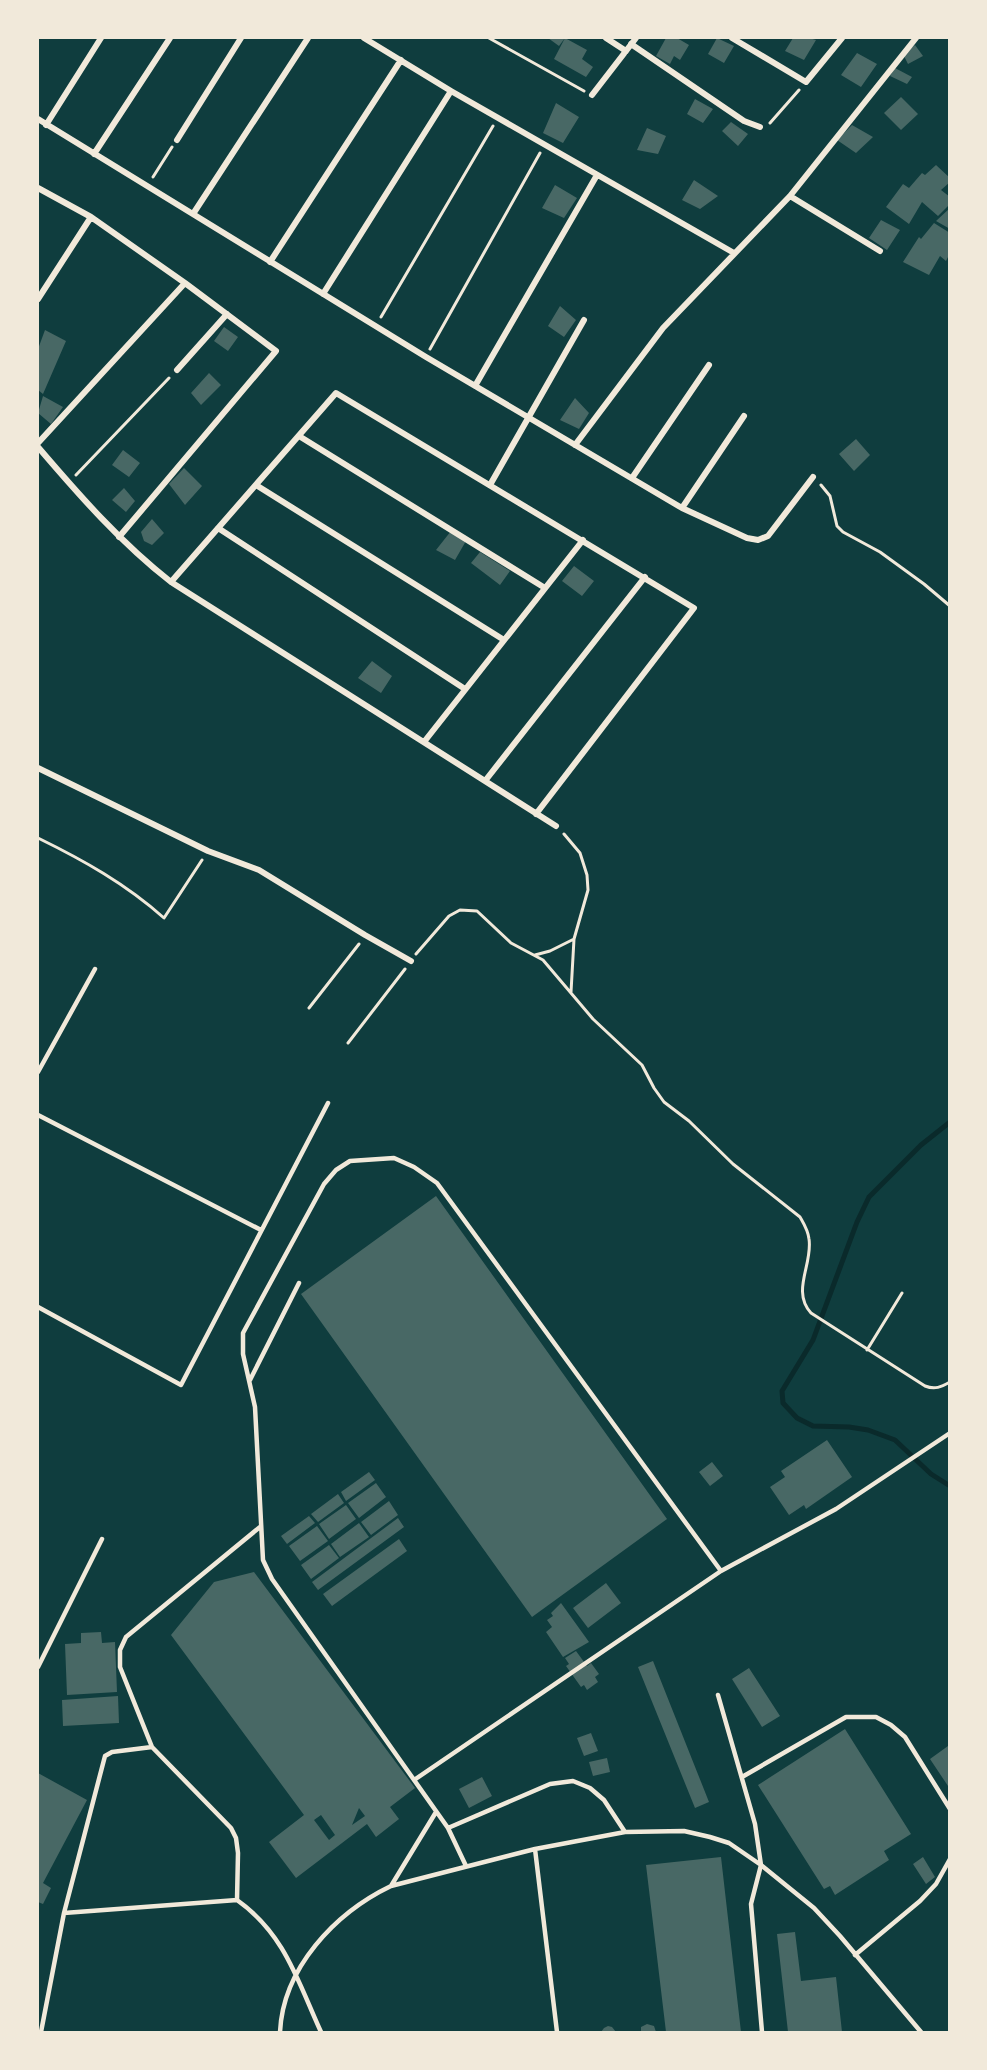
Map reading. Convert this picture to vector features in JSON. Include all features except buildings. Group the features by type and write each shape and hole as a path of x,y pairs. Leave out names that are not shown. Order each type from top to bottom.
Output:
{"street":[{"path":"46,124 101,38"},
{"path":"94,154 170,38"},
{"path":"177,140 241,38"},
{"path":"193,214 308,38"},
{"path":"364,38 451,91 734,253"},
{"path":"606,38 626,51"},
{"path":"592,95 636,38"},
{"path":"732,38 806,82 842,38"},
{"path":"575,445 663,328 790,196 916,38"},
{"path":"631,44 744,121 760,127"},
{"path":"270,262 401,60"},
{"path":"323,294 451,91"},
{"path":"38,119 426,357 682,508 747,538 758,540 768,536 813,477"},
{"path":"475,386 597,175"},
{"path":"38,188 91,217 276,351 119,537"},
{"path":"790,196 880,252"},
{"path":"38,299 91,217"},
{"path":"185,283 38,445 119,537 171,582 556,826"},
{"path":"177,370 227,314"},
{"path":"490,485 584,320"},
{"path":"632,478 709,364"},
{"path":"171,582 336,393 694,608 536,814"},
{"path":"682,508 744,416"},
{"path":"299,436 545,588"},
{"path":"256,485 504,640"},
{"path":"218,528 465,689"},
{"path":"424,742 583,540"},
{"path":"485,781 645,577"},
{"path":"38,768 208,851 259,870 365,935 411,960"}],"lane":[{"path":"38,1072 95,969"},
{"path":"38,1307 181,1385 328,1103"},
{"path":"38,1115 261,1230"},
{"path":"466,1866 448,1828 272,1579 263,1560 255,1407 243,1354 243,1333 324,1184 336,1170 351,1161 394,1158 414,1167 437,1183 721,1571"},
{"path":"250,1380 299,1282"},
{"path":"414,1780 721,1571 807,1526 950,1433"},
{"path":"237,1900 236,1838 231,1828 152,1747 120,1667 120,1650 126,1637 260,1527"},
{"path":"38,1667 40,1656 102,1539"},
{"path":"718,1695 755,1824 761,1865 751,1904 762,2032"},
{"path":"742,1777 846,1717 876,1717 891,1725 905,1737 950,1809"},
{"path":"40,2032 64,1913 105,1756 112,1752 152,1747"},
{"path":"448,1828 550,1784 573,1781 590,1788 604,1800 625,1832"},
{"path":"391,1886 436,1812"},
{"path":"280,2032 280,2021 296,1971 337,1920 373,1894 391,1886 536,1849 625,1832 684,1831 729,1844 761,1865 814,1908 921,2032"},
{"path":"536,1849 557,2032"},
{"path":"855,1955 920,1901 936,1884 950,1859"},
{"path":"64,1913 237,1900 252,1910 273,1935 296,1971 321,2032"}],"path":[{"path":"489,38 592,95"},
{"path":"760,127 776,118 806,82"},
{"path":"375,326 498,117"},
{"path":"426,357 545,144"},
{"path":"151,181 171,148"},
{"path":"73,478 177,370"},
{"path":"813,477 830,496 837,526 843,532 880,552 950,606"},
{"path":"556,826 580,853 587,875 588,890 574,939 571,992"},
{"path":"38,838 123,884 164,918 208,851"},
{"path":"348,1042 411,960 449,916 460,910 477,911 511,943 543,960 593,1019 642,1065 664,1102 689,1122 733,1164 800,1217 807,1228 810,1241 802,1294 806,1308 825,1323 930,1388 939,1388 950,1382"},
{"path":"309,1008 365,935"},
{"path":"535,955 550,951 574,939"},
{"path":"867,1350 902,1293"}],"waterway":[{"path":"950,1122 921,1145 869,1197 857,1222 813,1340 782,1391 783,1403 797,1418 813,1426 868,1430 895,1440 931,1474 950,1486"}]}
